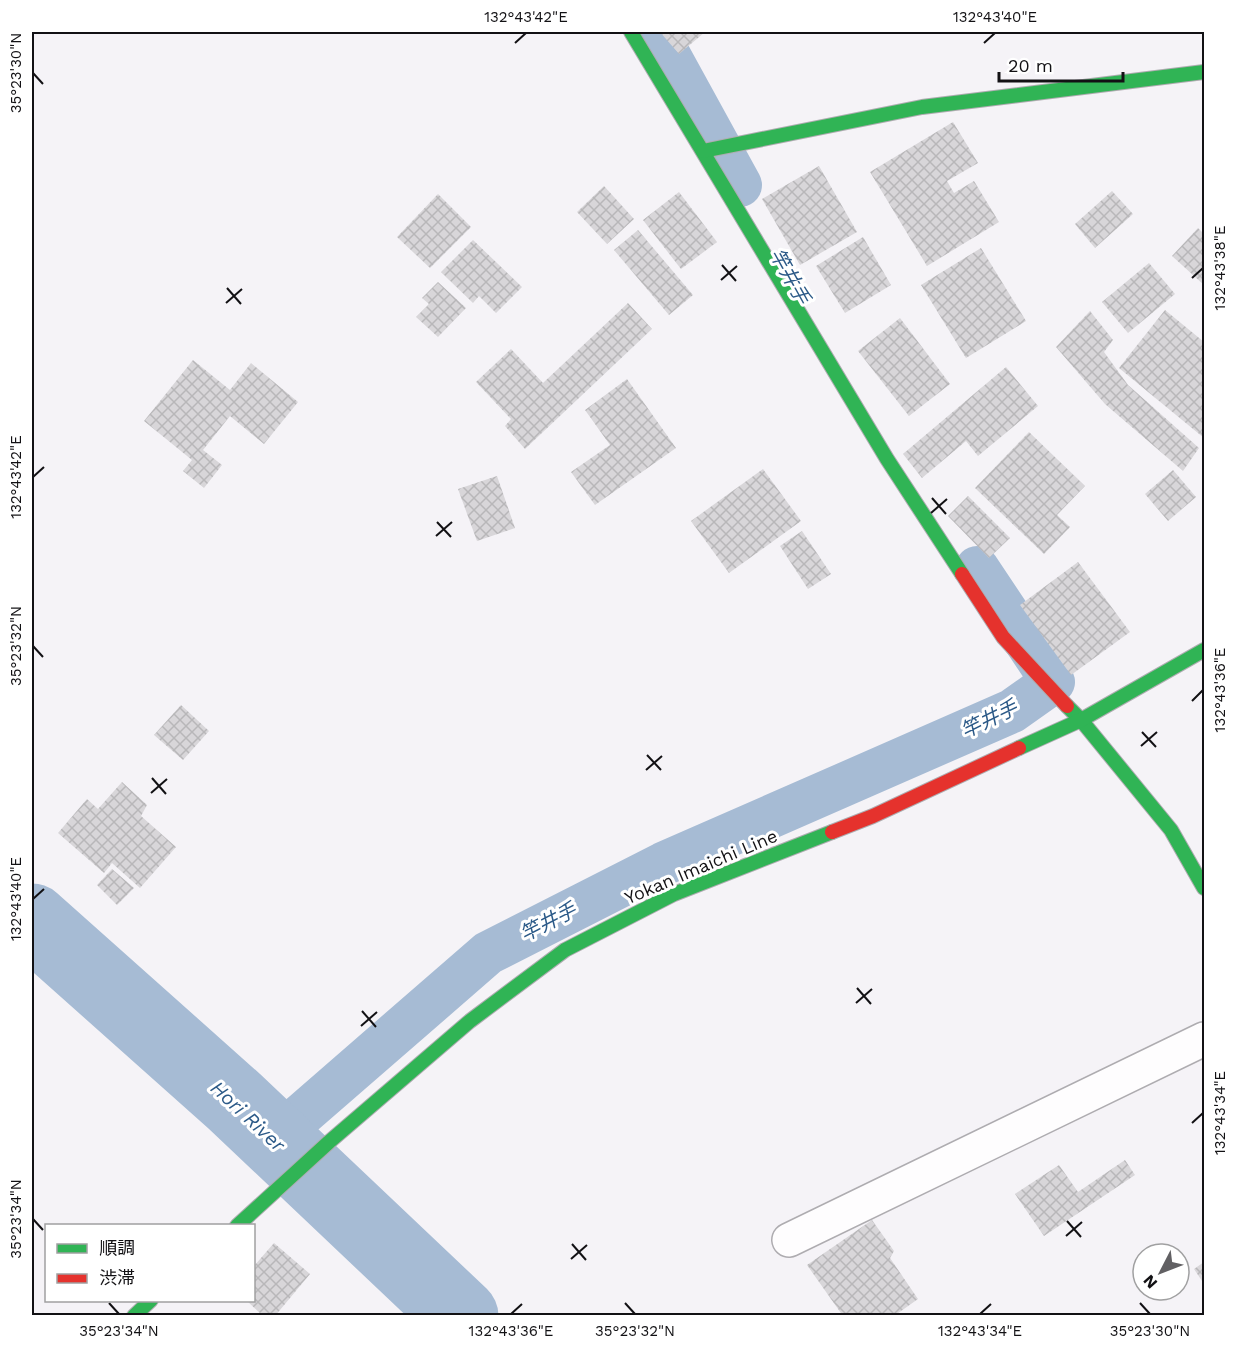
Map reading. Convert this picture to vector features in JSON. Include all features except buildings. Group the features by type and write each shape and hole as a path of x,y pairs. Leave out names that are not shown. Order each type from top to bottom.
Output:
{"street":[{"path":"631,32 887,459 1003,637 1081,720 1171,830 1204,888"},
{"path":"703,151 922,107 1204,72"},
{"name":"Yokan Imaichi Line","path":"239,1224 329,1142 470,1021 565,950 674,894 873,816 1081,720 1204,650"},
{"path":"789,1240 1204,1039"},
{"path":"134,1316 149,1302"}],"waterway":[{"name":"竿井手","path":"656,32 740,185"},
{"name":"竿井手","path":"274,1139 488,953 663,864 1012,711 1053,682 977,568"},
{"name":"Hori River","path":"32,921 234,1101 461,1316"}],"traffic: fast":[{"path":"631,32 887,459 962,574"},
{"path":"703,151 922,107 1204,72"},
{"path":"1019,748 1081,720 1204,650"},
{"path":"1067,706 1171,830 1204,888"},
{"path":"239,1224 329,1142 470,1021 565,950 674,894 832,832"},
{"path":"134,1316 149,1302"}],"traffic: jam":[{"path":"962,574 1003,637 1067,706"},
{"path":"832,832 873,816 1019,748"}]}
